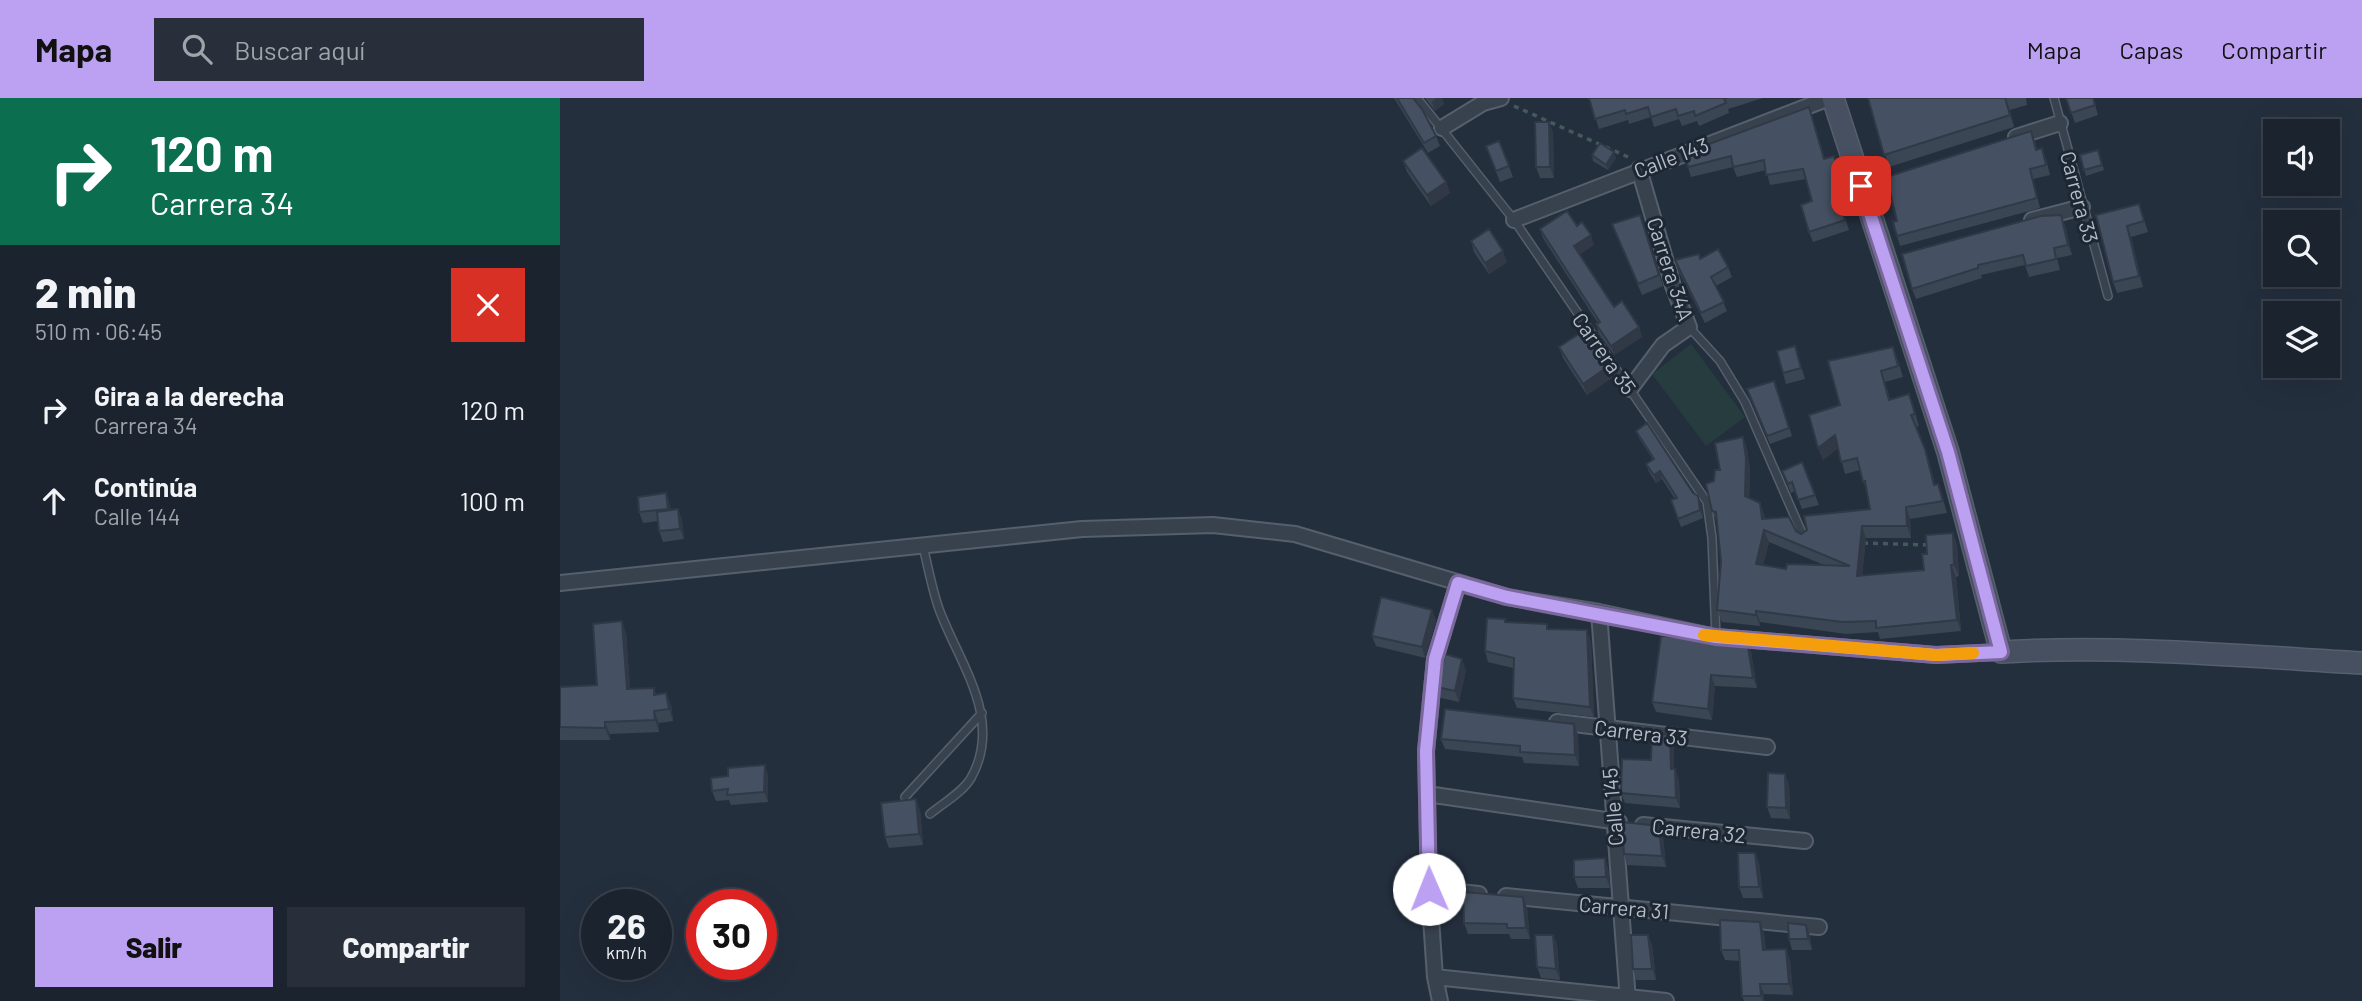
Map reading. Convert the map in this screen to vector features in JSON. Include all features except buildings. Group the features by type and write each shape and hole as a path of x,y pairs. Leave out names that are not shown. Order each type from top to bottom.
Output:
{"street":[{"path":"1831,98 1868,184 1892,258 1948,452 2001,652"},
{"name":"Calle 143","path":"1514,220 1639,169 1831,98"},
{"path":"1442,128 1483,103 1499,99"},
{"path":"2007,140 2060,123"},
{"name":"Carrera 34A","path":"1639,169 1659,228 1673,286 1689,327"},
{"path":"2016,225 2082,207"},
{"path":"1630,389 1664,345 1689,327"},
{"path":"560,583 1082,529 1213,525 1294,534 1507,597 1600,612 1716,637 1936,655 2071,648 2152,650 2362,663"},
{"path":"1440,1001 1435,977 1429,889 1426,751 1437,708 1435,659 1458,583"},
{"name":"Calle 145","path":"1600,612 1612,822 1622,906 1628,998"},
{"name":"Carrera 33","path":"1539,720 1767,747"},
{"name":"Carrera 32","path":"1427,794 1612,822 1805,841"},
{"name":"Carrera 31","path":"1429,889 1819,927"},
{"path":"1435,977 1666,1001"}],"lane":[{"name":"Carrera 35","path":"1417,98 1514,220 1707,502 1712,538 1716,637"},
{"name":"Carrera 33","path":"2053,98 2108,296"},
{"name":"Carrera 34A","path":"1689,327 1720,361 1745,402 1805,540"},
{"path":"923,546 939,609 970,674 982,713 981,749 970,780 930,814"},
{"path":"905,797 982,713"}],"path":[{"path":"1499,99 1625,154 1639,169"},
{"path":"1860,543 1931,545"}],"green space":[{"path":"1691,344 1745,417 1706,446 1652,374"}],"slow traffic":[{"path":"1704,635 1936,655 1973,653"}],"route":[{"path":"1429,889 1426,751 1435,659 1458,583 1507,597 1600,612 1716,637 1936,655 2001,652 1948,452 1861,186"}]}
